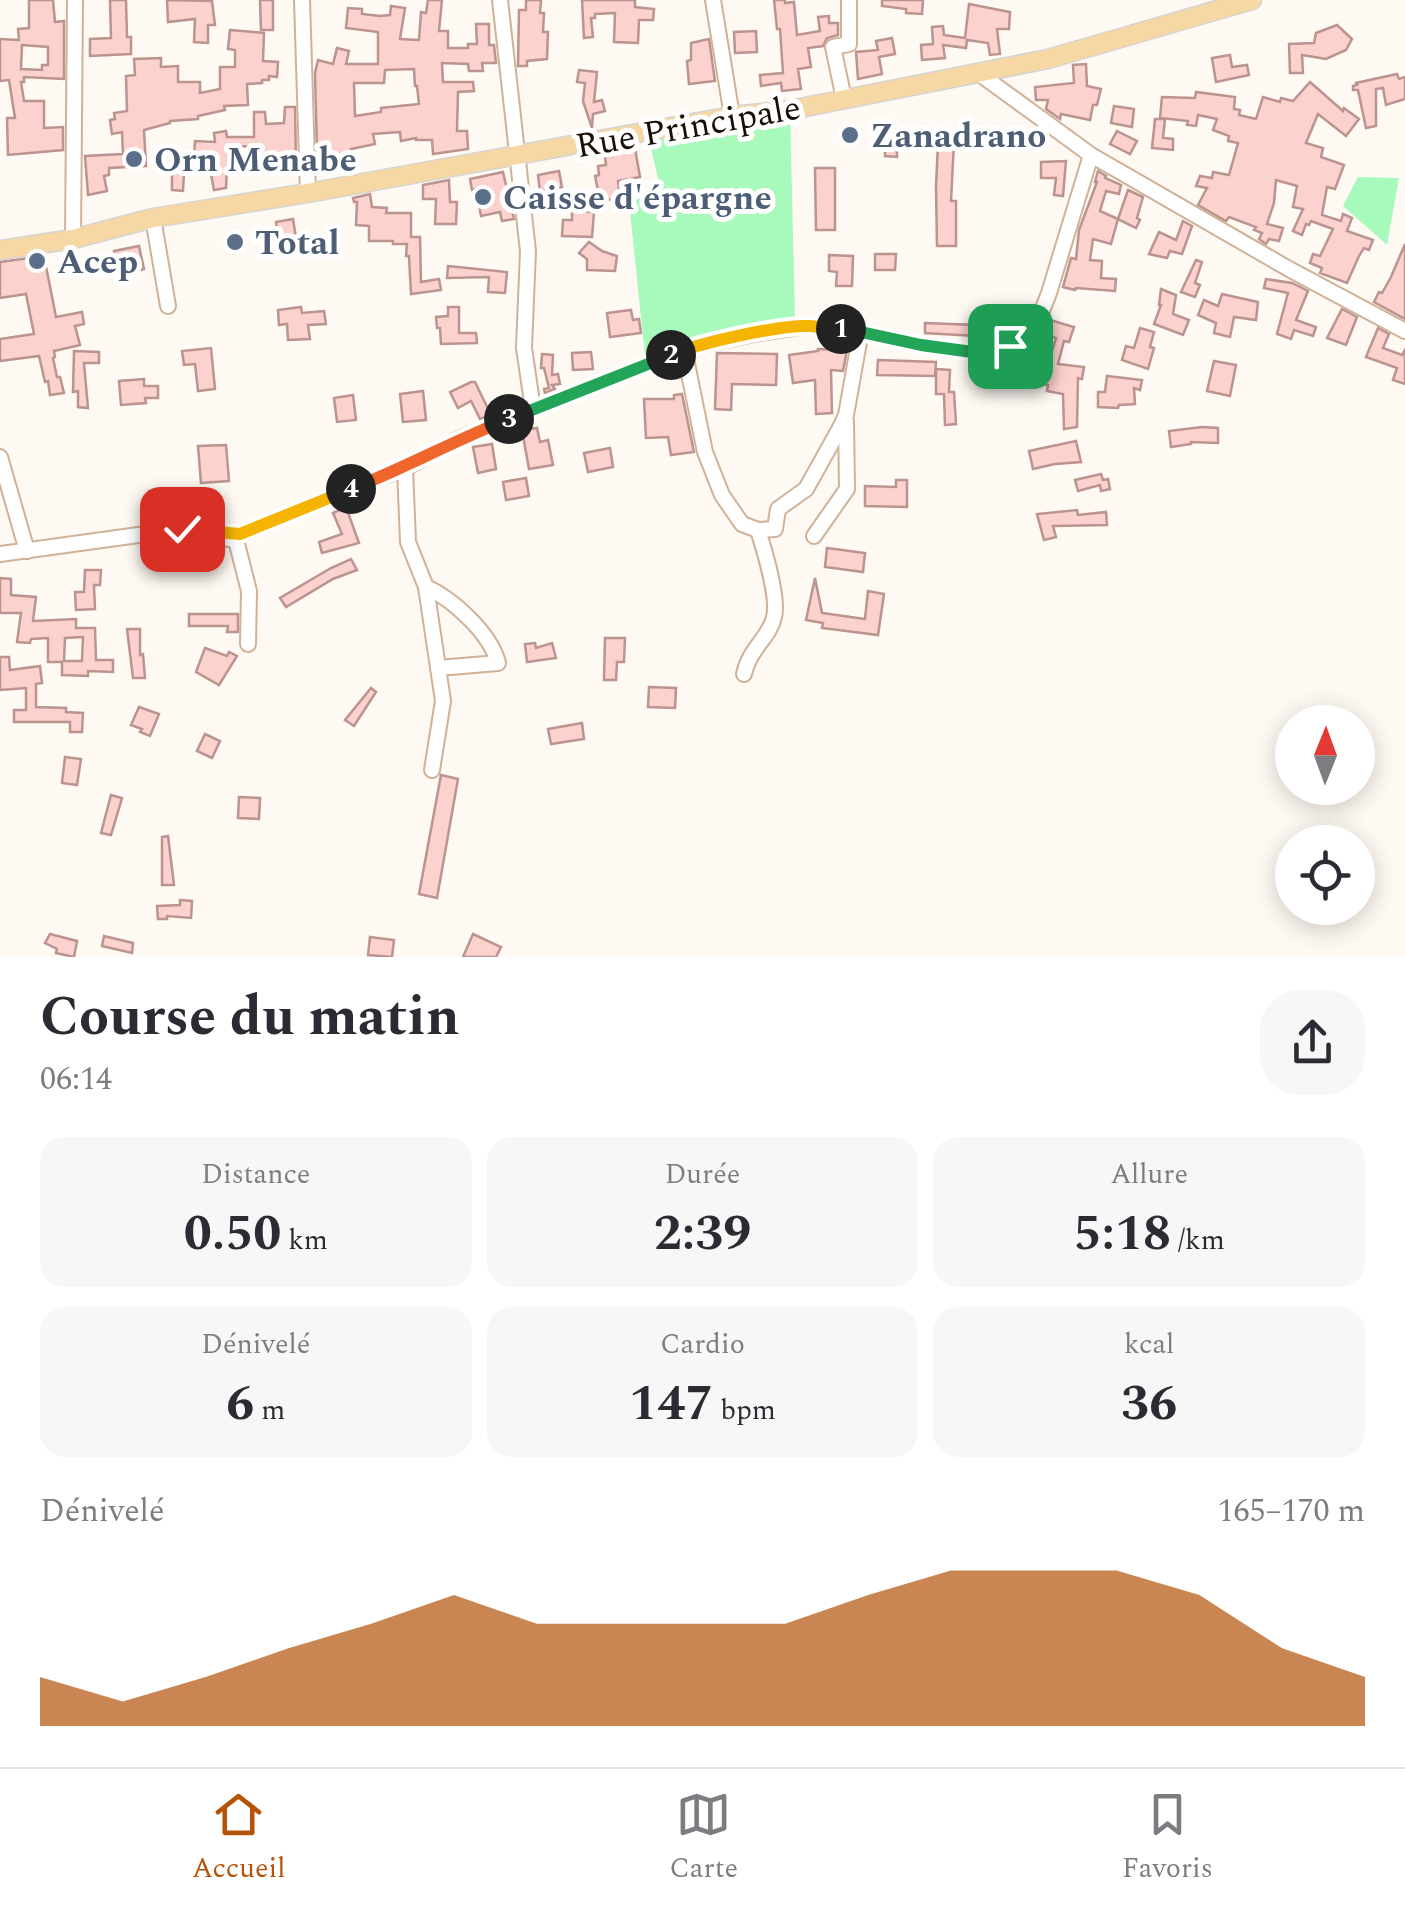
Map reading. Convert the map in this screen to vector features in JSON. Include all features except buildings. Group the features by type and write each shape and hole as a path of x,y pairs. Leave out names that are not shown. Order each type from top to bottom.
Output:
{"main road":[{"name":"Rue Principale","path":"0,250 73,238 153,218 732,116 790,110 1048,59 1252,0"}],"street":[{"path":"73,238 75,0"},
{"path":"302,0 308,192"},
{"path":"500,0 528,251 524,348 533,410"},
{"path":"714,0 732,116"},
{"path":"844,98 833,47 850,44 849,0"},
{"path":"978,72 1091,155 1405,331"},
{"path":"0,554 182,529 240,534 405,468 460,438 684,349 754,334 805,326 987,354 1010,346 1038,322 1091,155"},
{"path":"153,218 168,306"},
{"path":"814,536 847,489 846,415 861,332"},
{"path":"684,349 704,452 722,495 742,524 758,530 775,529 778,509 806,488 846,415"},
{"path":"0,457 27,551"},
{"path":"405,468 408,542 426,587 442,701 432,770"},
{"path":"182,529 236,540 249,590 248,644"},
{"path":"744,674 747,660 774,617 770,570 758,530"},
{"path":"426,587 455,605 480,631 496,653 498,663 438,668"}],"green space":[{"path":"790,110 795,317 730,330 646,365 629,202 661,191 647,132"},
{"path":"1358,177 1399,178 1387,245 1343,206"}],"place":[{"name":"Zanadrano","path":"850,135"},
{"name":"Orn Menabe","path":"134,159"},
{"name":"Caisse d'épargne","path":"483,197"},
{"name":"Total","path":"235,242"},
{"name":"Acep","path":"37,261"}],"route":[{"path":"182,529 240,534 405,468 460,438 684,349 805,326 987,354 1010,346"}]}
